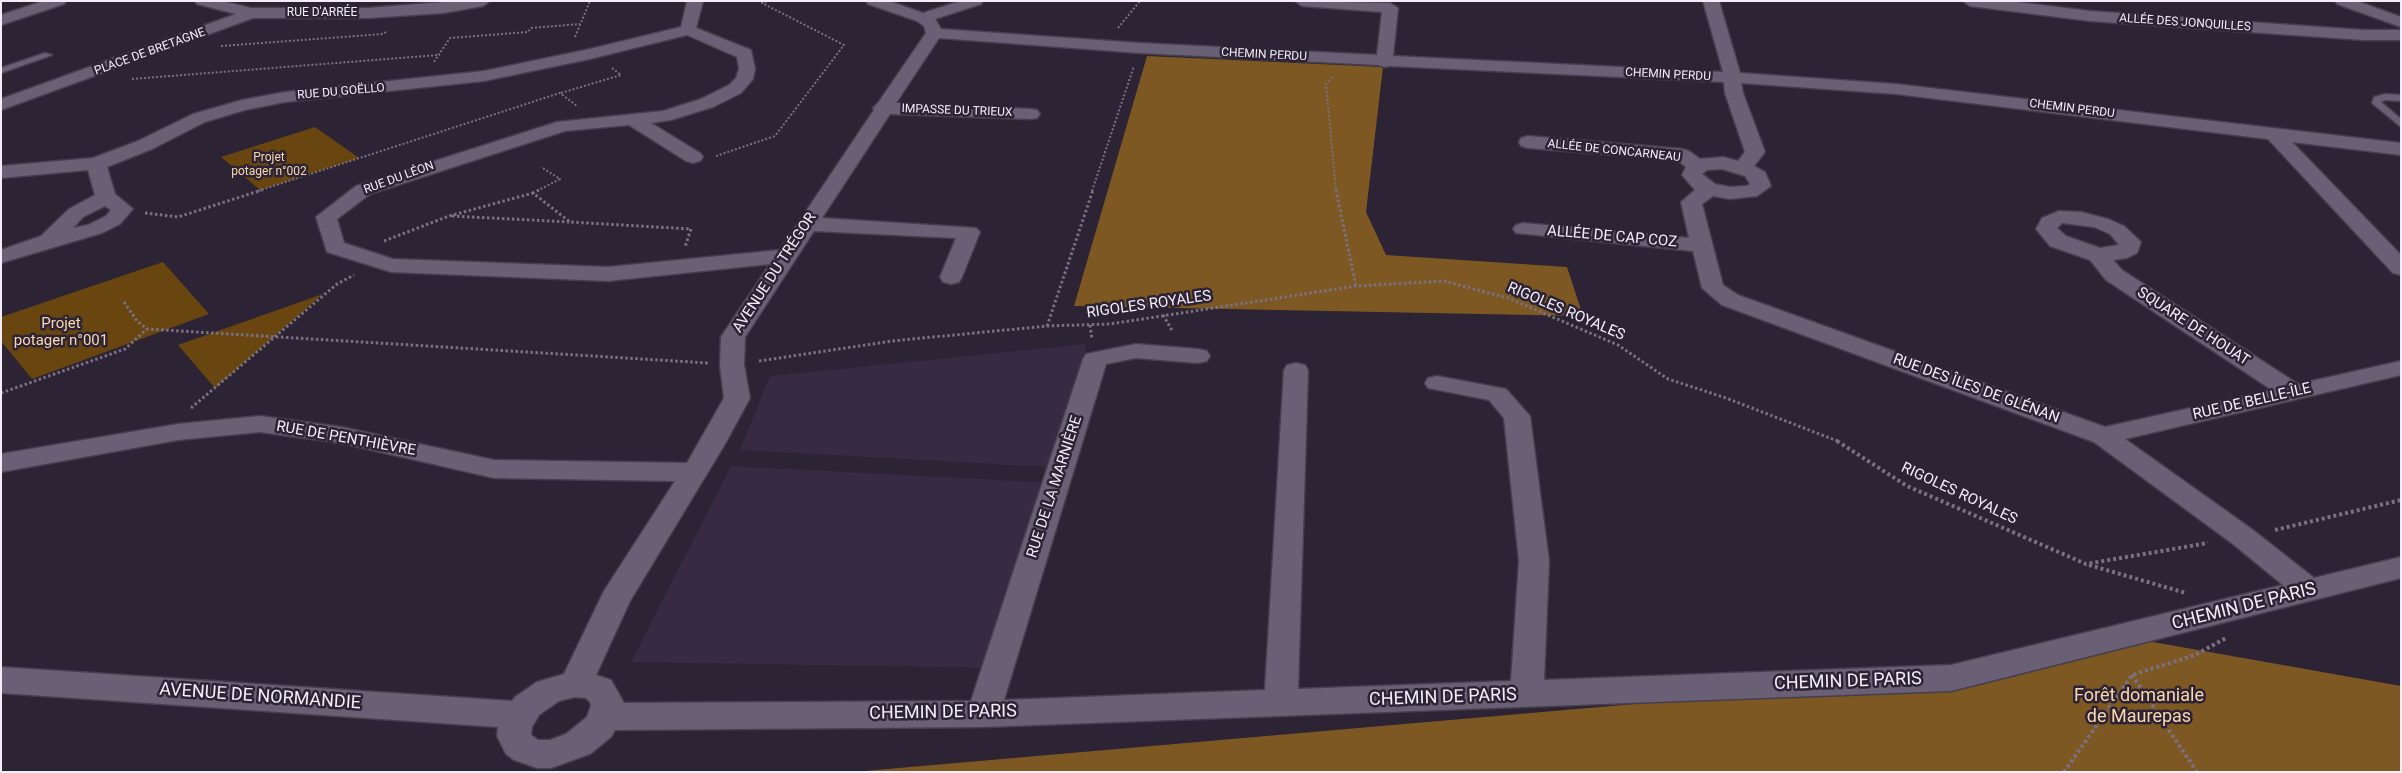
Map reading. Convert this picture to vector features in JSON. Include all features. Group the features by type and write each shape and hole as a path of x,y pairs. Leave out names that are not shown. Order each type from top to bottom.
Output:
{"street":[{"path":"1,6 16,1"},
{"path":"1,20 60,1"},
{"path":"202,1 227,4 251,13"},
{"name":"RUE D'ARRÉE","path":"251,13 368,13 444,8 483,1"},
{"path":"688,30 695,1"},
{"name":"CHEMIN PERDU","path":"873,1 928,25 1103,45 1364,61 1732,78 1896,89 2272,132 2401,149"},
{"path":"928,25 976,1"},
{"path":"1302,1 1390,8 1384,62"},
{"path":"1710,1 1732,78 1734,92 1755,152 1744,168"},
{"name":"ALLÉE DES JONQUILLES","path":"1970,1 2090,16 2364,35 2401,35"},
{"path":"2342,1 2401,22"},
{"name":"PLACE DE BRETAGNE","path":"1,105 224,26 251,13"},
{"name":"AVENUE DU TRÉGOR","path":"575,684 604,626 614,599 712,444 737,398 732,365 734,337 882,108 928,25"},
{"name":"RUE DU GOËLLO","path":"1,172 96,164 145,145 199,118 242,105 284,97 419,84 526,68 688,30"},
{"name":"RUE DU LÉON","path":"688,30 745,54 747,70 744,79 735,89 707,103 665,116 563,126 417,171 363,190 326,216 335,247 380,253 392,265 608,274 672,266 786,256"},
{"name":"IMPASSE DU TRIEUX","path":"882,108 1031,114"},
{"path":"634,120 693,157"},
{"path":"2272,132 2401,268"},
{"name":"ALLÉE DE CONCARNEAU","path":"1528,142 1682,155 1697,166"},
{"path":"1712,163 1744,168 1758,176 1761,181 1761,186 1757,190 1741,194 1709,189 1700,184 1692,175 1693,170 1697,166 1712,163"},
{"path":"1,257 49,241 95,229 113,220 123,209 106,197 96,164"},
{"name":"RUE DES ÎLES DE GLÉNAN","path":"1709,189 1690,202 1713,288 1730,300 2104,436 2243,537 2310,591"},
{"path":"806,224 969,232 951,277"},
{"name":"ALLÉE DE CAP COZ","path":"1523,229 1702,245"},
{"name":"SQUARE DE HOUAT","path":"2098,255 2114,274 2293,392"},
{"name":"RUE DE LA MARNIÈRE","path":"982,714 1095,359 1136,351 1198,356"},
{"name":"RUE DE BELLE-ÎLE","path":"2104,436 2401,368"},
{"path":"1282,704 1296,370"},
{"path":"1437,383 1497,394 1517,416 1534,561 1527,695"},
{"name":"RUE DE PENTHIÈVRE","path":"1,463 178,432 260,424 341,435 494,469 693,472"},
{"name":"CHEMIN DE PARIS","path":"605,717 982,714 1951,678 2226,624 2310,591 2401,567"},
{"name":"AVENUE DE NORMANDIE","path":"1,680 520,715"},
{"path":"575,684 599,689 605,697 608,706 605,717 590,737 565,750 537,754 526,750 518,744 514,736 515,725 520,715 538,697 556,688 575,684"}],"lane":[{"path":"1,71 48,55"},
{"path":"2401,98 2385,97 2377,99 2376,103 2401,124"}],"path":[{"path":"139,213 178,217 621,75 598,57 590,54 574,40 590,1"},
{"path":"693,157 717,156 775,136 844,45 762,3 768,1"},
{"path":"1103,45 1140,1"},
{"path":"419,84 450,38 528,32 531,28 580,24"},
{"path":"221,46 383,34 386,31"},
{"path":"1047,326 1140,48"},
{"path":"125,80 438,55"},
{"path":"1356,286 1334,179 1326,84 1330,78 1364,61"},
{"path":"560,93 580,108"},
{"path":"178,432 193,405 226,380 336,284 380,253 449,216 533,192 560,179 541,168"},
{"path":"533,192 570,222"},
{"path":"449,216 691,229 683,256 672,266"},
{"name":"RIGOLES ROYALES","path":"147,329 192,330 204,333 732,365 892,340 1047,326 1110,324 1356,286 1444,281 1508,298 1618,345 1668,378 1726,398 1842,443 1907,486 2086,564 2180,590 2226,624"},
{"path":"1,393 125,349 147,329 137,321 124,302"},
{"path":"2086,564 2243,537 2401,500"},
{"path":"2064,772 2132,675 2195,655 2226,624"},
{"path":"2132,675 2197,772"}],"shaded area":[{"path":"1086,344 1063,468 740,450 770,376"},
{"path":"731,466 1058,483 999,668 631,662"}],"green space":[{"path":"1147,56 1383,67 1366,212 1386,255 1567,267 1583,316 1074,306"},
{"name":"Projet potager n°002","path":"315,127 359,158 260,190 221,157"},
{"name":"Projet potager n°001","path":"163,262 209,314 32,379 1,341 1,317"},
{"path":"323,294 215,388 178,345"},
{"name":"Forêt domaniale de Maurepas","path":"2136,639 2401,686 2401,772 853,772 1887,682"}]}
